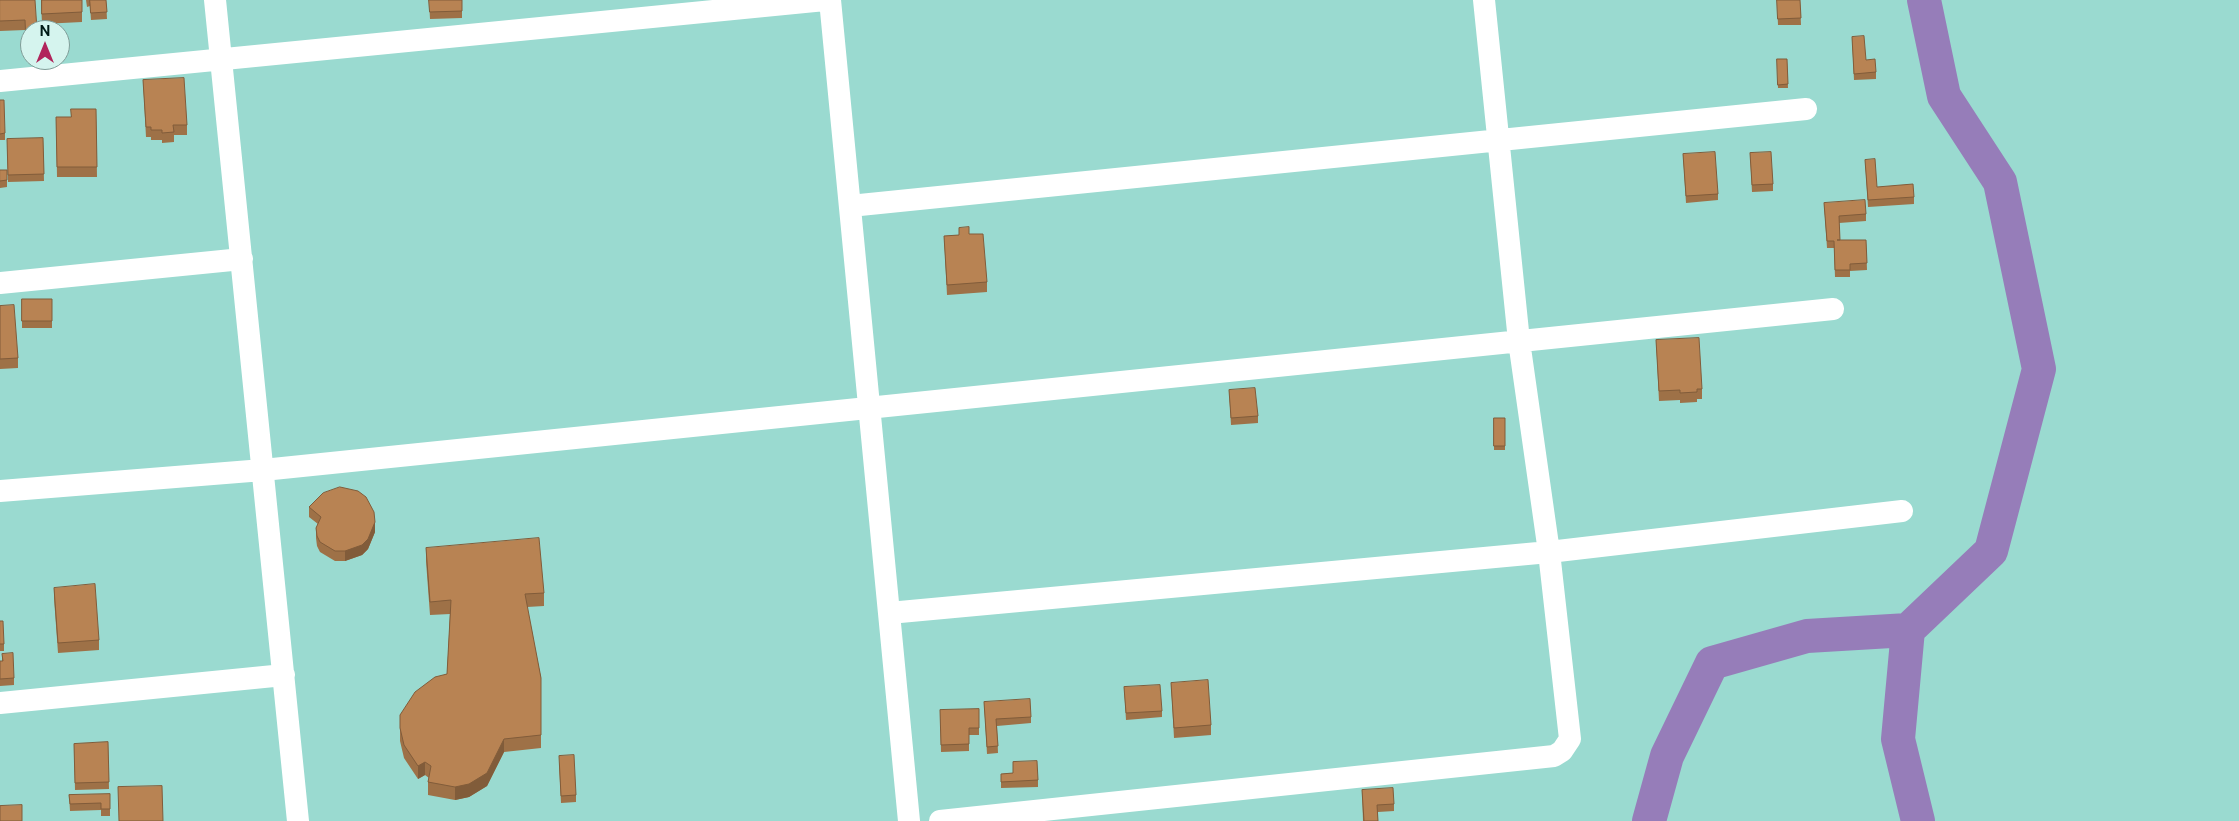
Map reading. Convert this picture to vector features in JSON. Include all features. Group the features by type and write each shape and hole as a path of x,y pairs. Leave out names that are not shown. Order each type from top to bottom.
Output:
{"street":[{"path":"215,0 298,821"},
{"path":"0,81 825,0"},
{"path":"830,0 909,821"},
{"path":"940,821 1554,756 1562,751 1570,739 1549,552 1520,341 1484,0"},
{"path":"850,206 1806,110"},
{"path":"0,283 242,259"},
{"path":"0,491 263,470 1833,309"},
{"path":"889,613 1549,552 1902,511"},
{"path":"0,703 284,675"}],"building":[{"path":"0,0 35,0 36,20 0,21"},
{"path":"42,0 82,0 82,12 42,14"},
{"path":"90,0 106,0 107,12 91,13"},
{"path":"429,0 462,0 462,11 430,12"},
{"path":"1777,0 1800,0 1801,18 1778,19"},
{"path":"1864,36 1866,60 1875,59 1876,72 1854,74 1852,37"},
{"path":"1777,59 1787,59 1788,84 1778,85"},
{"path":"184,78 187,125 173,125 174,132 162,133 162,130 151,130 151,127 146,127 143,80"},
{"path":"0,100 4,100 5,133 0,134"},
{"path":"71,109 96,109 97,167 57,167 56,117 71,117"},
{"path":"43,138 44,174 8,175 7,139"},
{"path":"1715,152 1718,194 1686,196 1683,154"},
{"path":"1771,152 1773,184 1752,185 1750,153"},
{"path":"1875,159 1877,187 1913,184 1914,197 1868,200 1865,160"},
{"path":"0,170 7,170 7,180 0,181"},
{"path":"1865,200 1866,214 1839,216 1840,240 1866,240 1867,263 1850,264 1850,270 1835,270 1834,241 1827,241 1824,203"},
{"path":"969,227 969,234 983,234 987,282 947,285 944,236 959,235 959,228"},
{"path":"22,299 52,299 52,321 22,321"},
{"path":"14,305 18,358 0,359 0,306"},
{"path":"1699,338 1702,389 1697,389 1697,392 1680,393 1680,390 1659,391 1656,340"},
{"path":"1255,388 1258,416 1231,418 1229,390"},
{"path":"1494,418 1505,418 1505,446 1494,446"},
{"path":"340,487 358,491 366,497 374,512 375,522 368,539 362,545 345,551 335,551 320,542 316,528 321,517 309,507 323,493"},
{"path":"539,538 544,593 525,594 541,678 541,735 504,739 487,773 469,784 455,787 428,782 431,766 425,762 418,766 404,745 400,728 400,715 415,692 435,677 447,674 451,600 430,602 426,548"},
{"path":"95,584 99,640 58,643 54,588"},
{"path":"0,621 3,621 4,644 0,644"},
{"path":"13,653 14,678 0,679 0,661 3,661 2,654"},
{"path":"1208,680 1211,725 1174,728 1171,683"},
{"path":"1160,685 1162,711 1126,713 1124,687"},
{"path":"1030,699 1031,717 996,719 998,746 987,747 984,702"},
{"path":"979,709 979,728 969,728 969,744 941,745 940,710"},
{"path":"108,742 109,782 75,783 74,744"},
{"path":"574,755 576,795 561,796 559,756"},
{"path":"1037,761 1038,780 1001,782 1001,774 1013,773 1013,762"},
{"path":"162,786 163,821 119,821 118,787"},
{"path":"1393,788 1394,804 1377,805 1378,821 1364,821 1362,790"},
{"path":"110,794 110,809 101,809 101,803 70,804 69,795"},
{"path":"22,805 22,821 0,821 0,806"}],"waterway":[{"path":"1649,821 1667,756 1712,663 1807,636 1908,630 1991,551 2039,369 2000,182 1944,96 1924,0"},
{"path":"1908,630 1898,739 1918,821"}]}
